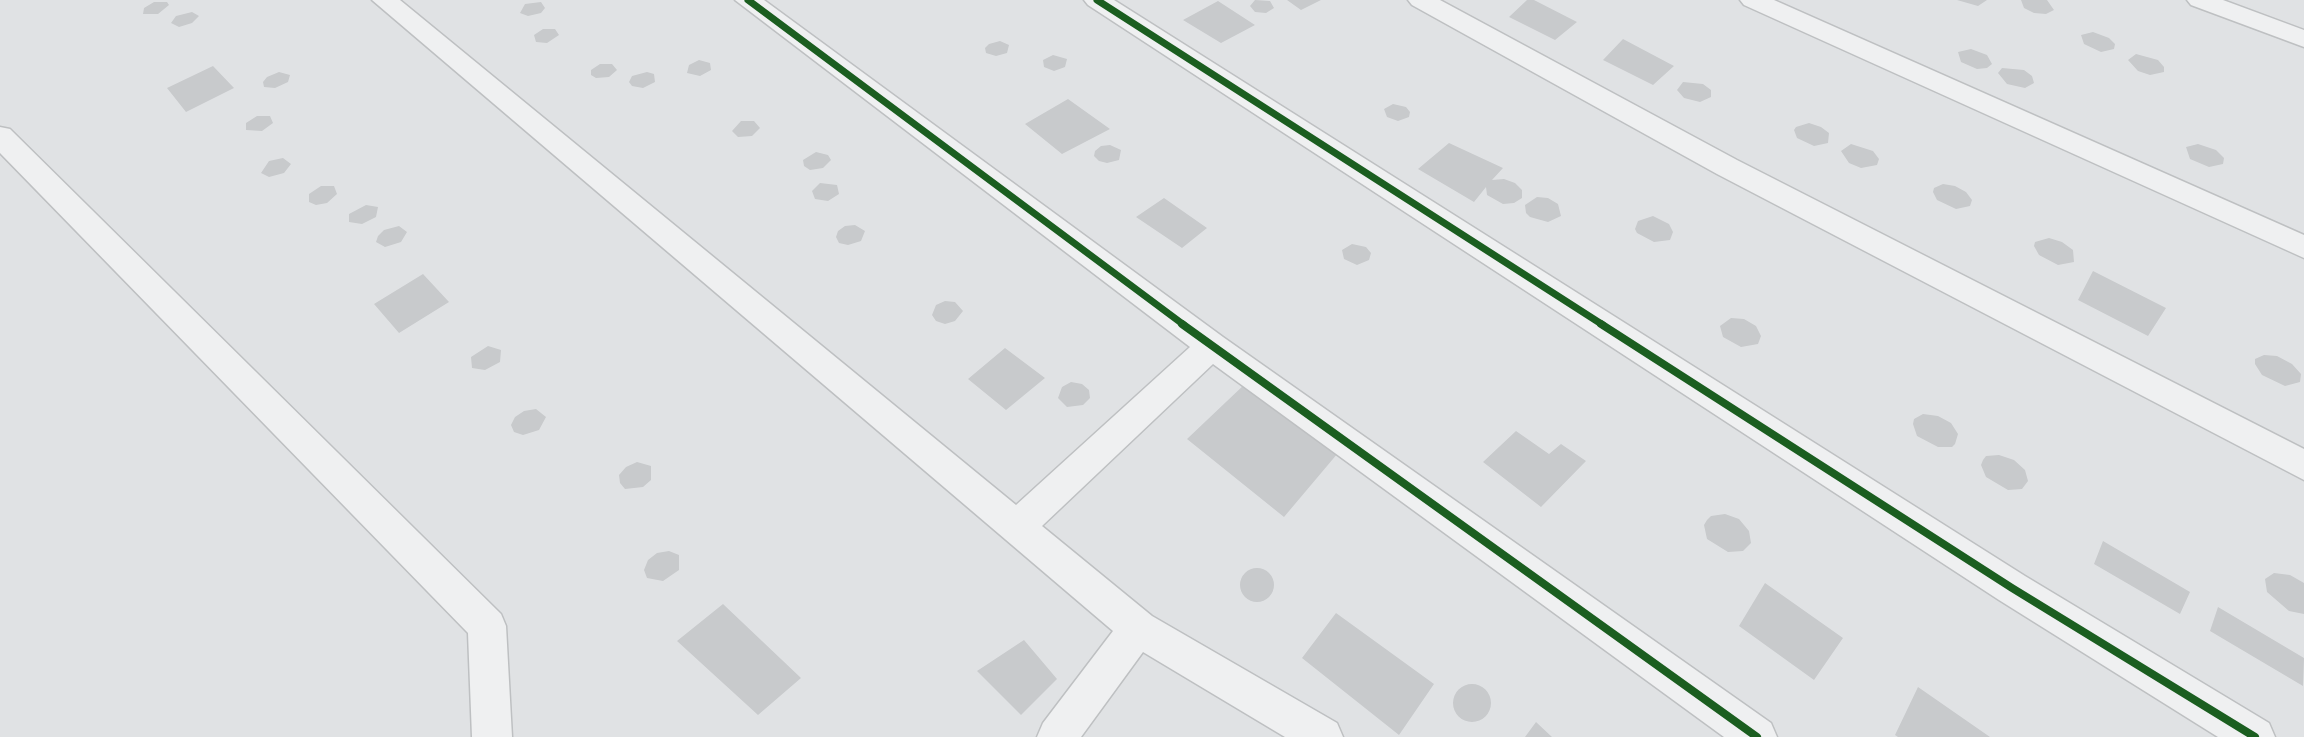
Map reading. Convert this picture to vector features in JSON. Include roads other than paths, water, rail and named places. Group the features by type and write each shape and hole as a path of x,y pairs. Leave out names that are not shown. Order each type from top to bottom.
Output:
{"street":[{"path":"385,0 1138,628 1323,737"},
{"path":"748,0 1212,346 1757,737"},
{"path":"1097,0 2012,588 2255,737"},
{"path":"1421,0 1727,167 2304,466"},
{"path":"1753,0 2304,247"},
{"path":"2200,0 2304,39"},
{"path":"0,136 487,626 492,737"},
{"path":"1017,527 1212,346"},
{"path":"1057,737 1138,628"}]}
